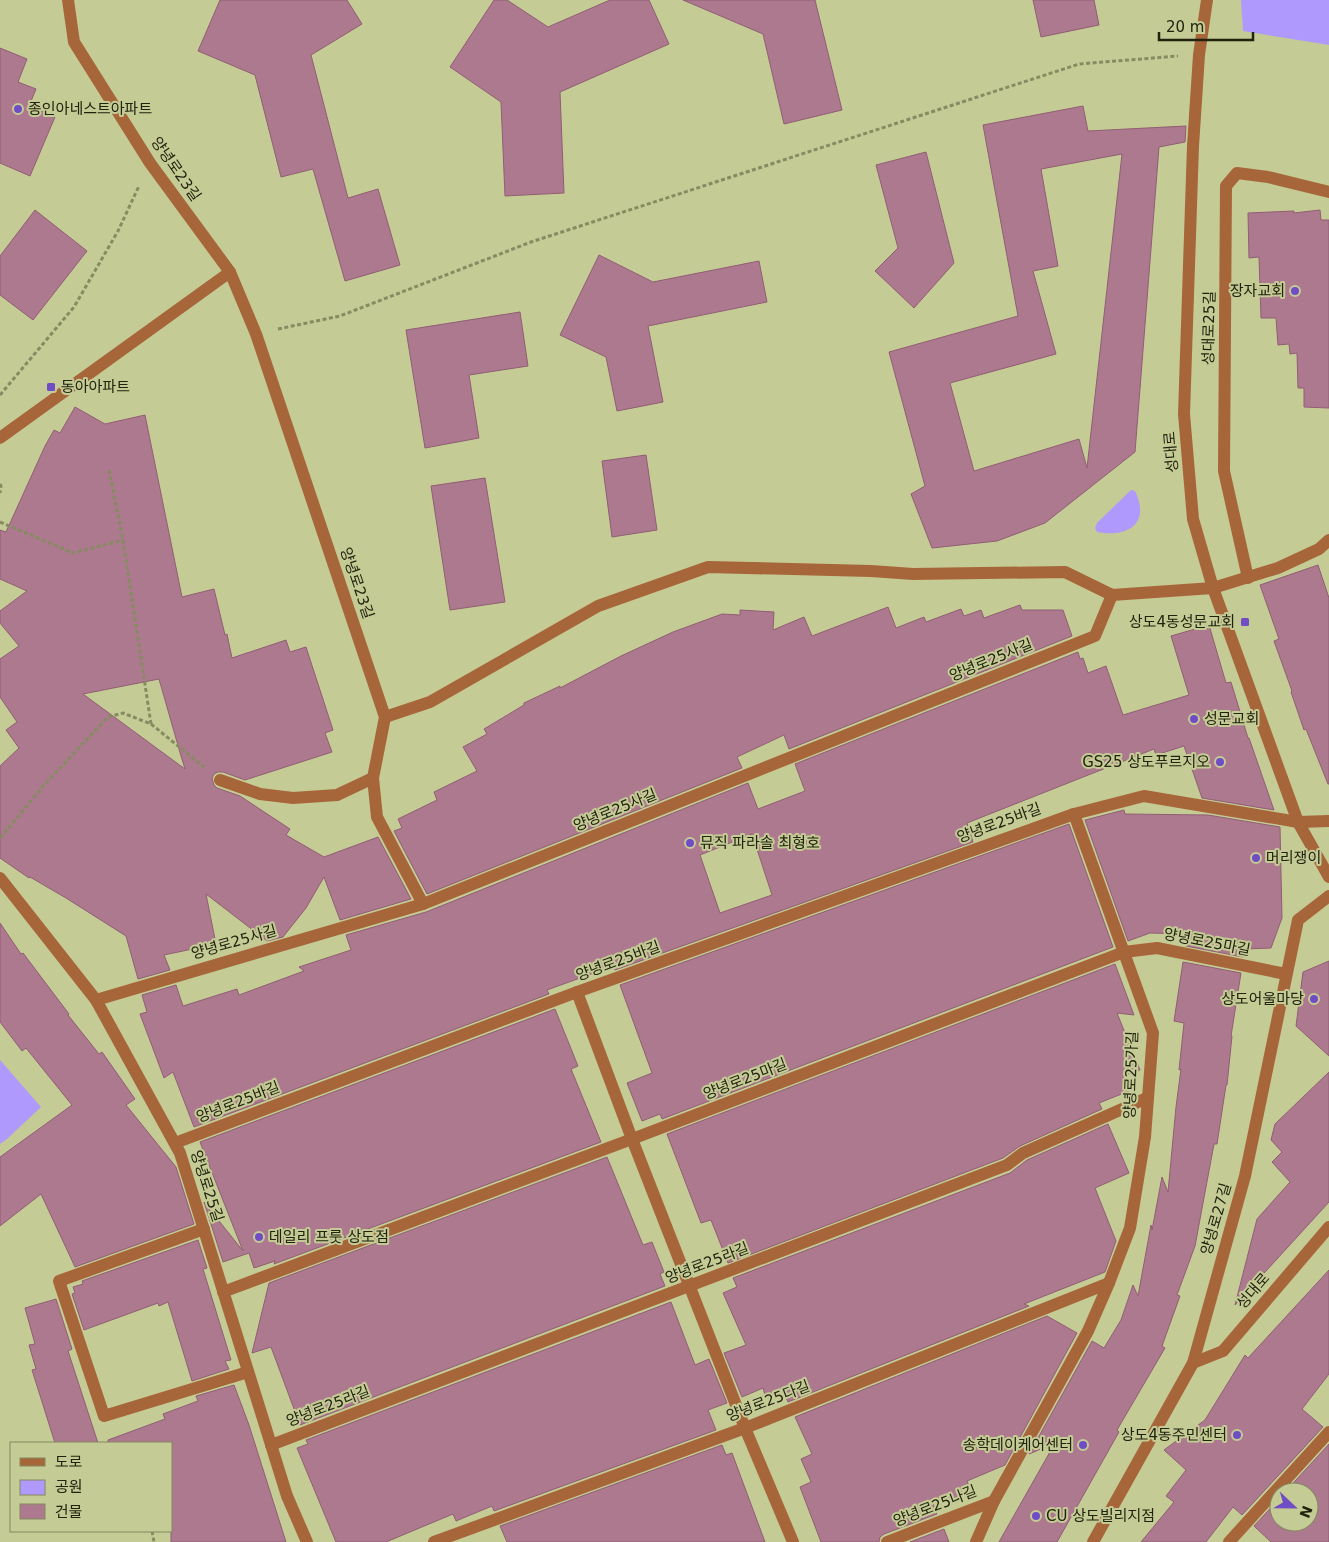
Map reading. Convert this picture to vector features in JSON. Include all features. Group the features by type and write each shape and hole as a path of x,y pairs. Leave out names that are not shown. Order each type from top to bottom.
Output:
{"street":[{"name":"양녕로23길","path":"68,0 74,42 150,163 230,272 256,334 385,717 373,778 377,817 423,904"},
{"name":"성대로","path":"1207,0 1199,55 1193,146 1184,414 1193,519 1213,588 1298,822 1329,877"},
{"name":"성대로25길","path":"1248,578 1224,471 1226,186 1237,173 1268,177 1329,192"},
{"path":"0,438 230,272"},
{"path":"385,717 430,702 598,606 708,567 871,571 912,574 1065,572 1112,595 1213,588 1278,568 1319,549 1329,540"},
{"name":"양녕로25사길","path":"96,1000 423,904 1095,636 1112,595"},
{"path":"220,780 260,794 293,798 337,795 373,778"},
{"path":"1074,814 1144,796 1298,822 1329,821"},
{"name":"양녕로25가길","path":"976,1542 994,1501 1088,1331 1109,1283 1130,1228 1145,1137 1153,1033 1074,814"},
{"name":"양녕로25바길","path":"175,1143 577,992 1074,814"},
{"name":"양녕로25길","path":"0,878 96,1000 180,1152 287,1496 307,1542"},
{"name":"양녕로27길","path":"1093,1542 1193,1363 1245,1176 1298,920 1329,896"},
{"name":"양녕로25마길","path":"223,1292 1124,952 1157,948 1286,974"},
{"path":"577,992 632,1139 745,1428 793,1542"},
{"name":"양녕로25라길","path":"271,1444 1007,1165 1023,1153 1148,1098"},
{"name":"성대로","path":"1193,1363 1223,1351 1329,1227"},
{"path":"204,1229 59,1280 104,1416 248,1372"},
{"name":"양녕로25다길","path":"434,1542 745,1428 1109,1283"},
{"path":"1229,1542 1329,1432"},
{"name":"양녕로25나길","path":"887,1542 994,1501"}],"path":[{"path":"256,334 340,316 531,242 1079,64 1199,55"},
{"path":"0,395 74,307 118,231 150,163"},
{"path":"109,470 123,540 151,724"},
{"path":"0,484 0,493"},
{"path":"0,522 73,553 123,540"},
{"path":"0,838 46,783 108,717 123,714 151,724 220,780"}],"green space":[{"path":"1241,0 1329,0 1329,45 1243,31"},
{"path":"1131,490 1135,491 1139,502 1140,512 1138,520 1133,526 1118,533 1097,532 1095,528 1097,523"},
{"path":"0,1060 41,1107 0,1144"}],"building":[{"path":"220,0 347,0 362,24 311,55 348,198 378,189 400,265 345,281 313,169 281,177 255,75 198,51"},
{"path":"494,0 507,0 548,27 610,0 649,0 669,44 560,92 564,193 505,196 501,102 450,67"},
{"path":"683,0 815,0 842,110 784,124 763,34"},
{"path":"1033,0 1094,0 1099,25 1041,37"},
{"name":"종인아네스트아파트","path":"0,48 27,59 18,82 36,89 29,106 55,117 30,176 0,163"},
{"path":"1083,106 1088,131 1186,126 1185,142 1159,147 1135,452 1045,523 997,541 932,548 911,494 925,486 889,352 1018,316 983,125","holes":["1122,154 1087,468 1079,439 974,471 950,383 1056,354 1033,271 1058,266 1041,169"]},
{"path":"926,152 954,263 914,308 875,271 898,248 876,165"},
{"path":"35,210 87,251 33,320 0,295 0,256"},
{"path":"1320,210 1321,220 1329,220 1329,408 1304,407 1304,388 1298,388 1297,353 1290,354 1289,344 1278,345 1276,318 1261,318 1259,257 1249,258 1248,213 1294,211 1294,213"},
{"path":"599,255 653,282 759,261 767,302 648,326 663,402 617,411 606,357 560,335"},
{"path":"520,312 528,366 469,375 479,438 425,448 406,330"},
{"path":"75,407 105,424 145,415 182,597 214,589 232,658 286,640 290,652 306,647 333,730 325,733 332,752 245,780 218,772 212,778 214,785 217,788 240,796 290,829 286,835 324,857 378,837 411,899 340,920 324,877 306,908 283,937 267,941 206,894 216,944 164,955 170,970 138,979 126,936 66,898 29,878 0,858 0,766 19,748 6,730 17,722 0,697 0,659 19,646 0,623 0,611 27,591 0,579 0,530 6,532 54,430 60,433","holes":["159,679 185,769 83,694"]},
{"path":"646,455 657,530 612,537 602,461"},
{"path":"485,478 505,602 450,610 431,486"},
{"path":"1318,565 1329,598 1329,784 1306,729 1304,730 1274,641 1279,639 1260,585"},
{"path":"1020,605 1022,610 1063,610 1072,636 789,749 784,735 737,757 742,768 427,894 394,831 402,828 398,819 437,800 434,792 477,771 463,747 487,734 484,729 524,705 524,703 560,686 560,688 621,656 673,632 722,614 740,615 740,610 774,612 773,630 804,617 812,636 888,607 896,628 924,617 926,622 961,609 964,616 981,610 984,618"},
{"path":"1209,625 1226,683 1231,682 1248,738 1274,810 1202,798 1184,746 1156,755 1154,749 967,823 973,842 615,970 613,966 547,990 549,994 194,1127 173,1072 164,1078 140,1014 147,1012 142,995 176,985 183,1006 237,989 239,995 304,971 299,967 351,950 346,935 426,912 748,783 758,809 805,791 795,764 1078,652 1080,659 1083,658 1088,673 1106,666 1123,715 1189,695 1171,636","holes":["752,834 772,895 720,913 700,855"]},
{"path":"1124,810 1125,814 1208,815 1280,827 1282,918 1271,948 1245,949 1243,957 1186,946 1188,934 1150,933 1128,941 1085,820"},
{"path":"1069,824 1113,947 662,1119 660,1114 642,1121 627,1083 652,1073 620,985"},
{"path":"0,923 21,954 23,953 68,1015 99,1054 102,1052 135,1099 126,1105 176,1167 194,1224 75,1267 41,1194 0,1226 0,1157 72,1105 26,1048 22,1051 0,1022"},
{"name":"상도어울마당","path":"1329,961 1329,1056 1296,1026 1303,972"},
{"path":"1183,962 1241,973 1231,1036 1227,1085 1217,1144 1214,1144 1195,1246 1177,1295 1180,1296 1162,1346 1165,1348 1117,1430 1119,1432 1057,1542 999,1542 1055,1443 1029,1454 1092,1341 1104,1348 1121,1320 1133,1285 1138,1296 1162,1177 1168,1192 1184,1023 1174,1021"},
{"path":"1115,964 1134,1015 1117,1013 1140,1070 1123,1076 1129,1091 1099,1103 1102,1109 1020,1146 1003,1158 728,1263 711,1220 701,1223 667,1134"},
{"path":"555,1009 578,1066 571,1069 601,1142 274,1264 275,1261 254,1268 249,1253 223,1262 204,1202 243,1251 200,1142"},
{"path":"1329,1072 1329,1202 1235,1305 1257,1219 1290,1182 1272,1162 1282,1152 1271,1140 1275,1124"},
{"path":"1108,1124 1129,1173 1095,1188 1116,1241 1105,1272 1024,1304 1029,1306 788,1402 783,1391 766,1398 763,1388 742,1397 724,1353 746,1345 723,1293 737,1287 733,1278 1010,1173 1027,1160"},
{"path":"607,1157 643,1245 652,1242 664,1272 660,1274 665,1286 300,1425 271,1347 252,1353 269,1283"},
{"path":"198,1240 207,1268 203,1269 231,1360 225,1361 229,1369 192,1381 168,1302 159,1306 158,1303 84,1330 72,1294 75,1293 73,1287 83,1284 82,1281"},
{"path":"1329,1270 1329,1374 1302,1409 1323,1427 1272,1482 1269,1482 1269,1486 1242,1515 1233,1507 1206,1542 1141,1542 1174,1502 1166,1496 1186,1470 1164,1450 1205,1420 1245,1355 1248,1358"},
{"path":"56,1299 72,1349 68,1351 98,1442 55,1442 32,1370 36,1369 29,1345 35,1344 25,1308"},
{"path":"671,1302 695,1365 709,1359 727,1403 708,1410 716,1430 494,1511 492,1506 456,1521 453,1514 386,1542 336,1542 297,1448 308,1444 306,1440"},
{"path":"1047,1316 1077,1333 1005,1465 967,1481 971,1491 941,1504 931,1498 937,1514 884,1534 880,1537 879,1542 821,1542 800,1487 811,1482 801,1459 812,1454 795,1417"},
{"path":"234,1385 249,1425 286,1542 171,1542 172,1442 108,1442 108,1440 165,1419 163,1414 198,1401 196,1396"},
{"path":"1329,1444 1329,1542 1271,1542 1254,1526 1269,1510 1269,1532 1319,1532 1319,1482 1294,1482"},
{"path":"722,1445 726,1455 732,1453 765,1542 507,1542 500,1526"},
{"path":"944,1529 949,1542 910,1542"}],"place":[{"name":"종인아네스트아파트","path":"18,109"},
{"name":"장자교회","path":"1295,291"},
{"name":"동아아파트","path":"51,387"},
{"name":"상도4동성문교회","path":"1245,622"},
{"name":"성문교회","path":"1194,719"},
{"name":"GS25 상도푸르지오","path":"1220,762"},
{"name":"뮤직 파라솔 최형호","path":"690,843"},
{"name":"머리쟁이","path":"1256,858"},
{"name":"상도어울마당","path":"1314,999"},
{"name":"데일리 프룻 상도점","path":"259,1237"},
{"name":"상도4동주민센터","path":"1237,1435"},
{"name":"송학데이케어센터","path":"1083,1445"},
{"name":"CU 상도빌리지점","path":"1036,1516"}]}
